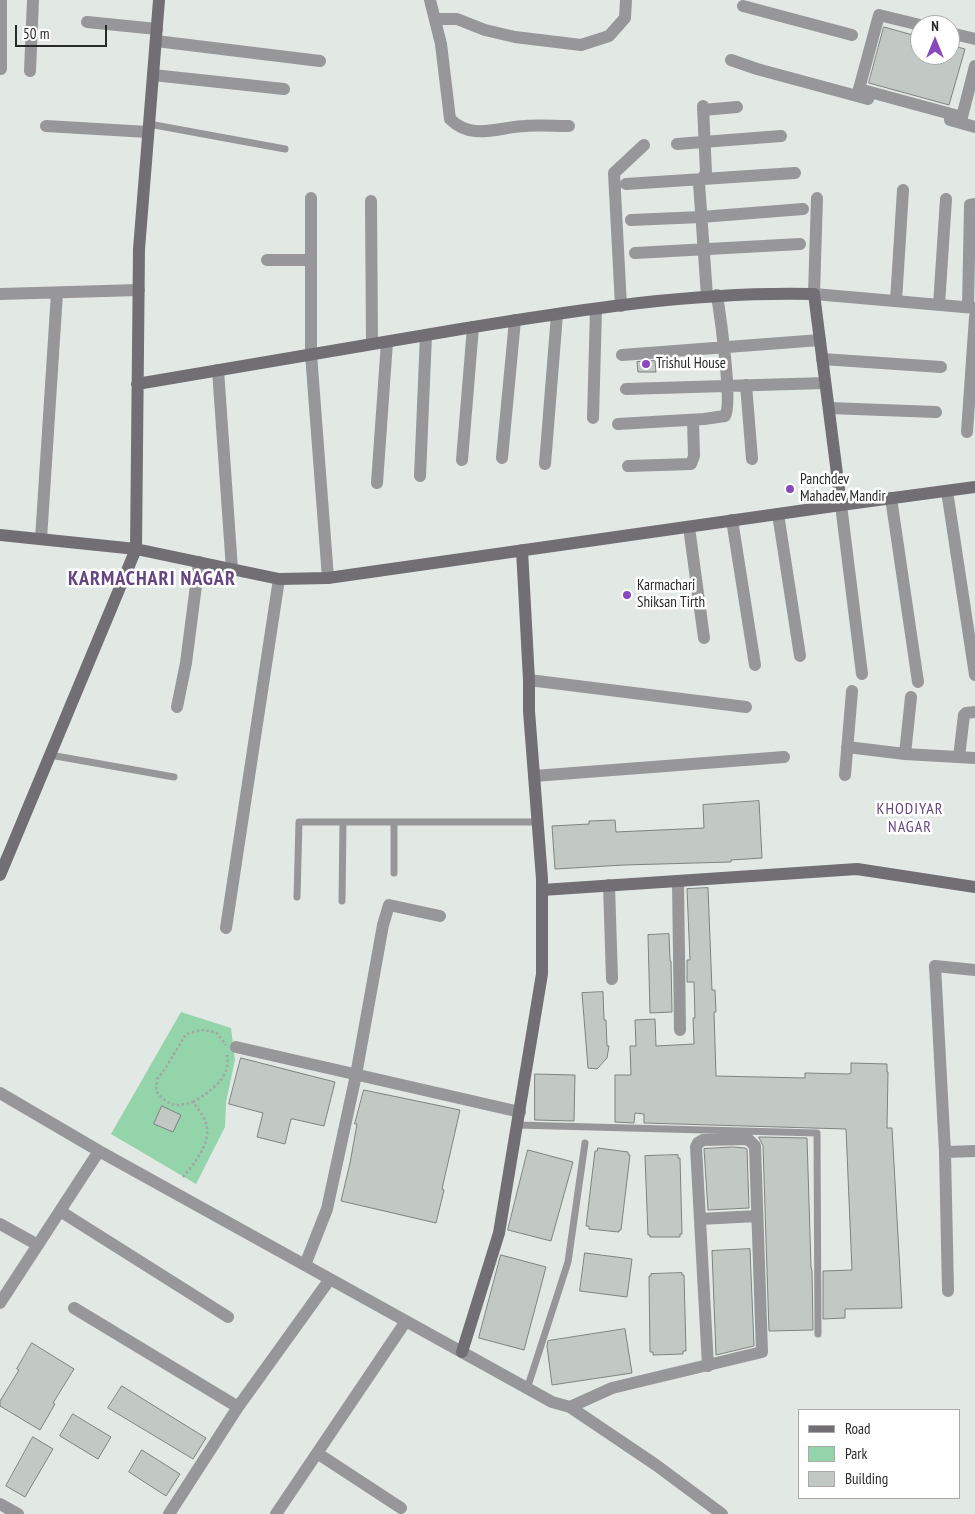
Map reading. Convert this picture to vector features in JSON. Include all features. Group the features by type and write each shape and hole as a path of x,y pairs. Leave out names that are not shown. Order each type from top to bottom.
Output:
{"street":[{"path":"1,0 1,69"},
{"path":"30,71 33,0"},
{"path":"0,876 136,549 139,249 159,0"},
{"path":"430,0 441,44 450,119 456,125 464,130 481,132 523,126 568,126"},
{"path":"435,19 457,19 485,30 515,37 581,45 609,36 625,18 626,0"},
{"path":"743,6 852,35"},
{"path":"910,23 879,15 859,89 962,117 975,66"},
{"path":"88,22 156,35 320,61"},
{"path":"960,35 975,39"},
{"path":"731,60 757,69 975,127"},
{"path":"153,75 284,89"},
{"path":"618,424 693,420 725,416 728,412 723,348 703,249 700,180 706,173 703,108 737,107"},
{"path":"46,126 149,128"},
{"path":"677,144 781,136"},
{"path":"621,306 614,213 614,173 644,145"},
{"path":"626,184 795,173"},
{"path":"896,301 903,190"},
{"path":"311,198 311,354 328,578"},
{"path":"817,198 814,294 862,674"},
{"path":"939,305 946,199"},
{"path":"371,201 372,344"},
{"path":"967,432 973,311 970,205 975,204"},
{"path":"631,220 803,209"},
{"path":"635,253 800,244"},
{"path":"267,260 311,260"},
{"path":"0,294 139,290"},
{"path":"41,539 57,292"},
{"path":"137,384 515,320 712,295 763,292 814,294 939,305 973,311"},
{"path":"593,418 596,309"},
{"path":"545,464 557,314"},
{"path":"502,458 515,320"},
{"path":"462,460 473,327"},
{"path":"420,476 426,335"},
{"path":"622,355 820,340"},
{"path":"377,483 387,342"},
{"path":"822,359 941,367"},
{"path":"218,370 232,570"},
{"path":"626,390 825,383"},
{"path":"746,385 752,459"},
{"path":"829,408 936,412"},
{"path":"628,466 691,464 694,456 693,420"},
{"path":"0,535 136,549 279,580 328,578 688,526 975,488"},
{"path":"947,491 975,675"},
{"path":"891,498 918,682"},
{"path":"778,514 800,656"},
{"path":"732,520 755,665"},
{"path":"688,526 704,638"},
{"path":"462,1352 499,1232 542,974 542,890 529,711 522,550"},
{"path":"177,707 186,662 199,562"},
{"path":"226,928 279,580"},
{"path":"529,680 746,707"},
{"path":"845,775 852,691"},
{"path":"905,754 912,698"},
{"path":"959,757 964,716 966,713 975,712"},
{"path":"847,747 905,754 975,758"},
{"path":"534,776 784,757"},
{"path":"542,890 857,869 975,887"},
{"path":"678,881 680,1030"},
{"path":"609,886 612,979"},
{"path":"304,1265 328,1209 356,1075 383,925 389,905 440,916"},
{"path":"948,1291 945,1152 935,966 975,970"},
{"path":"236,1047 356,1075 518,1119"},
{"path":"0,1093 528,1389 552,1402 570,1407 656,1465 722,1514"},
{"path":"570,1407 612,1388 708,1366 762,1352 755,1146 748,1140 703,1140 696,1147 708,1366"},
{"path":"0,1301 99,1150"},
{"path":"945,1152 975,1151"},
{"path":"60,1211 228,1317"},
{"path":"700,1219 757,1216"},
{"path":"0,1224 38,1245"},
{"path":"169,1514 238,1407 330,1279"},
{"path":"74,1308 238,1407"},
{"path":"276,1514 406,1321"},
{"path":"317,1453 402,1508"},
{"path":"0,1504 18,1514"}],"lane":[{"path":"149,128 285,149"},
{"path":"50,755 174,777"},
{"path":"297,897 299,822 538,822"},
{"path":"342,901 343,822"},
{"path":"394,822 394,873"},
{"path":"518,1119 817,1133 818,1334"},
{"path":"528,1389 568,1262 585,1143"}],"path":[{"path":"202,1030 216,1032 226,1045 229,1065 220,1082 194,1102 180,1106 171,1105 156,1091 156,1078 165,1069 186,1034 202,1030"},
{"path":"183,1177 196,1162 208,1132 206,1121 194,1102"}],"green space":[{"path":"181,1012 231,1028 235,1060 226,1102 225,1127 196,1184 111,1134"}],"building":[{"path":"884,27 910,34 910,65 960,65 960,48 965,49 949,105 869,83"},
{"name":"Trishul House","path":"655,361 656,372 638,372 637,362"},
{"path":"759,801 762,858 731,860 731,862 555,869 552,826 589,824 589,821 615,820 616,832 704,828 703,805"},
{"path":"708,888 712,990 715,990 716,1012 714,1012 716,1076 805,1078 805,1073 848,1074 851,1073 851,1063 887,1064 887,1128 892,1128 902,1308 845,1309 845,1318 823,1319 823,1271 852,1270 846,1129 644,1123 644,1114 635,1113 634,1123 615,1122 615,1075 631,1075 630,1046 636,1046 635,1020 655,1019 656,1046 694,1044 694,982 687,982 687,960 690,960 687,889"},
{"path":"669,934 672,1012 650,1013 648,935"},
{"path":"603,992 604,1020 606,1020 607,1046 609,1046 607,1058 597,1069 588,1068 582,993"},
{"path":"241,1058 335,1082 324,1126 291,1119 285,1144 257,1137 263,1113 229,1104"},
{"path":"535,1074 575,1075 574,1121 535,1120"},
{"path":"364,1090 460,1110 436,1223 341,1201 350,1163 357,1124 355,1124"},
{"path":"162,1106 181,1115 173,1132 154,1124"},
{"path":"759,1137 807,1138 813,1330 769,1331 763,1146"},
{"path":"733,1147 747,1149 749,1208 708,1210 704,1149"},
{"path":"598,1148 628,1152 630,1155 621,1230 619,1232 589,1229 589,1226 586,1226 595,1151"},
{"path":"528,1150 573,1162 551,1241 508,1230"},
{"path":"678,1155 678,1158 680,1158 682,1234 680,1234 680,1237 650,1237 648,1235 645,1156"},
{"path":"750,1249 754,1346 716,1355 712,1251"},
{"path":"585,1253 632,1259 627,1297 580,1291"},
{"path":"501,1255 546,1267 524,1350 479,1338"},
{"path":"682,1273 684,1275 686,1351 683,1351 683,1354 653,1355 653,1352 650,1352 649,1276 651,1274"},
{"path":"625,1329 632,1373 552,1385 548,1341"},
{"path":"32,1343 74,1369 53,1403 55,1404 40,1430 0,1406 0,1401 19,1370 17,1369"},
{"path":"122,1386 206,1438 193,1459 108,1408"},
{"path":"73,1414 111,1437 98,1459 60,1436"},
{"path":"33,1437 53,1449 25,1497 6,1486"},
{"path":"142,1450 180,1474 166,1496 129,1472"}],"place":[{"name":"Trishul House","path":"646,364"},
{"name":"Panchdev Mahadev Mandir","path":"790,489"},
{"name":"Karmachari Shiksan Tirth","path":"627,595"}],"district":[{"name":"KARMACHARI NAGAR","path":"152,579"},
{"name":"KHODIYAR NAGAR","path":"910,818"}]}
